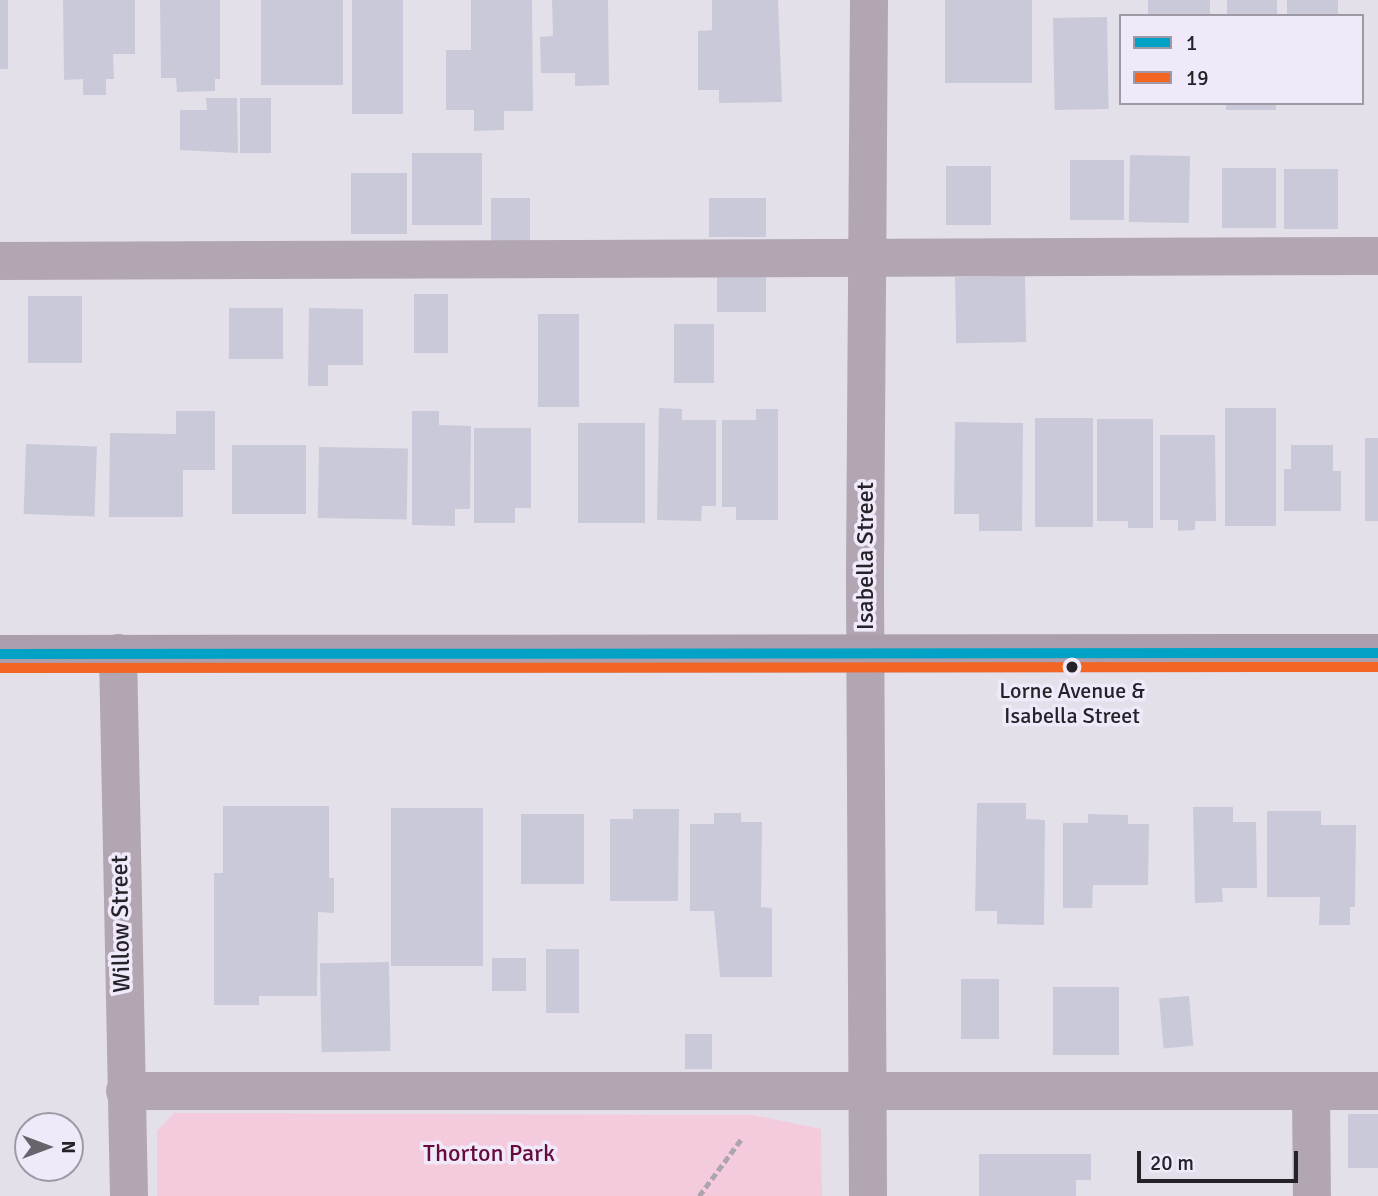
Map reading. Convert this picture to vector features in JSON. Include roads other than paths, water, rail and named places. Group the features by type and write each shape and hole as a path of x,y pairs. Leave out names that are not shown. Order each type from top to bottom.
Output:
{"main road":[{"path":"0,654 1378,653"}],"street":[{"name":"Isabella Street","path":"868,1196 866,653 869,0"},
{"path":"0,261 1378,256"},
{"name":"Willow Street","path":"118,653 129,1196"},
{"path":"125,1091 1378,1091"},
{"path":"1311,1091 1312,1196"}],"place":[{"name":"Lorne Avenue & Isabella Street","path":"1072,667"}],"park label":[{"name":"Thorton Park","path":"489,1154"}]}
